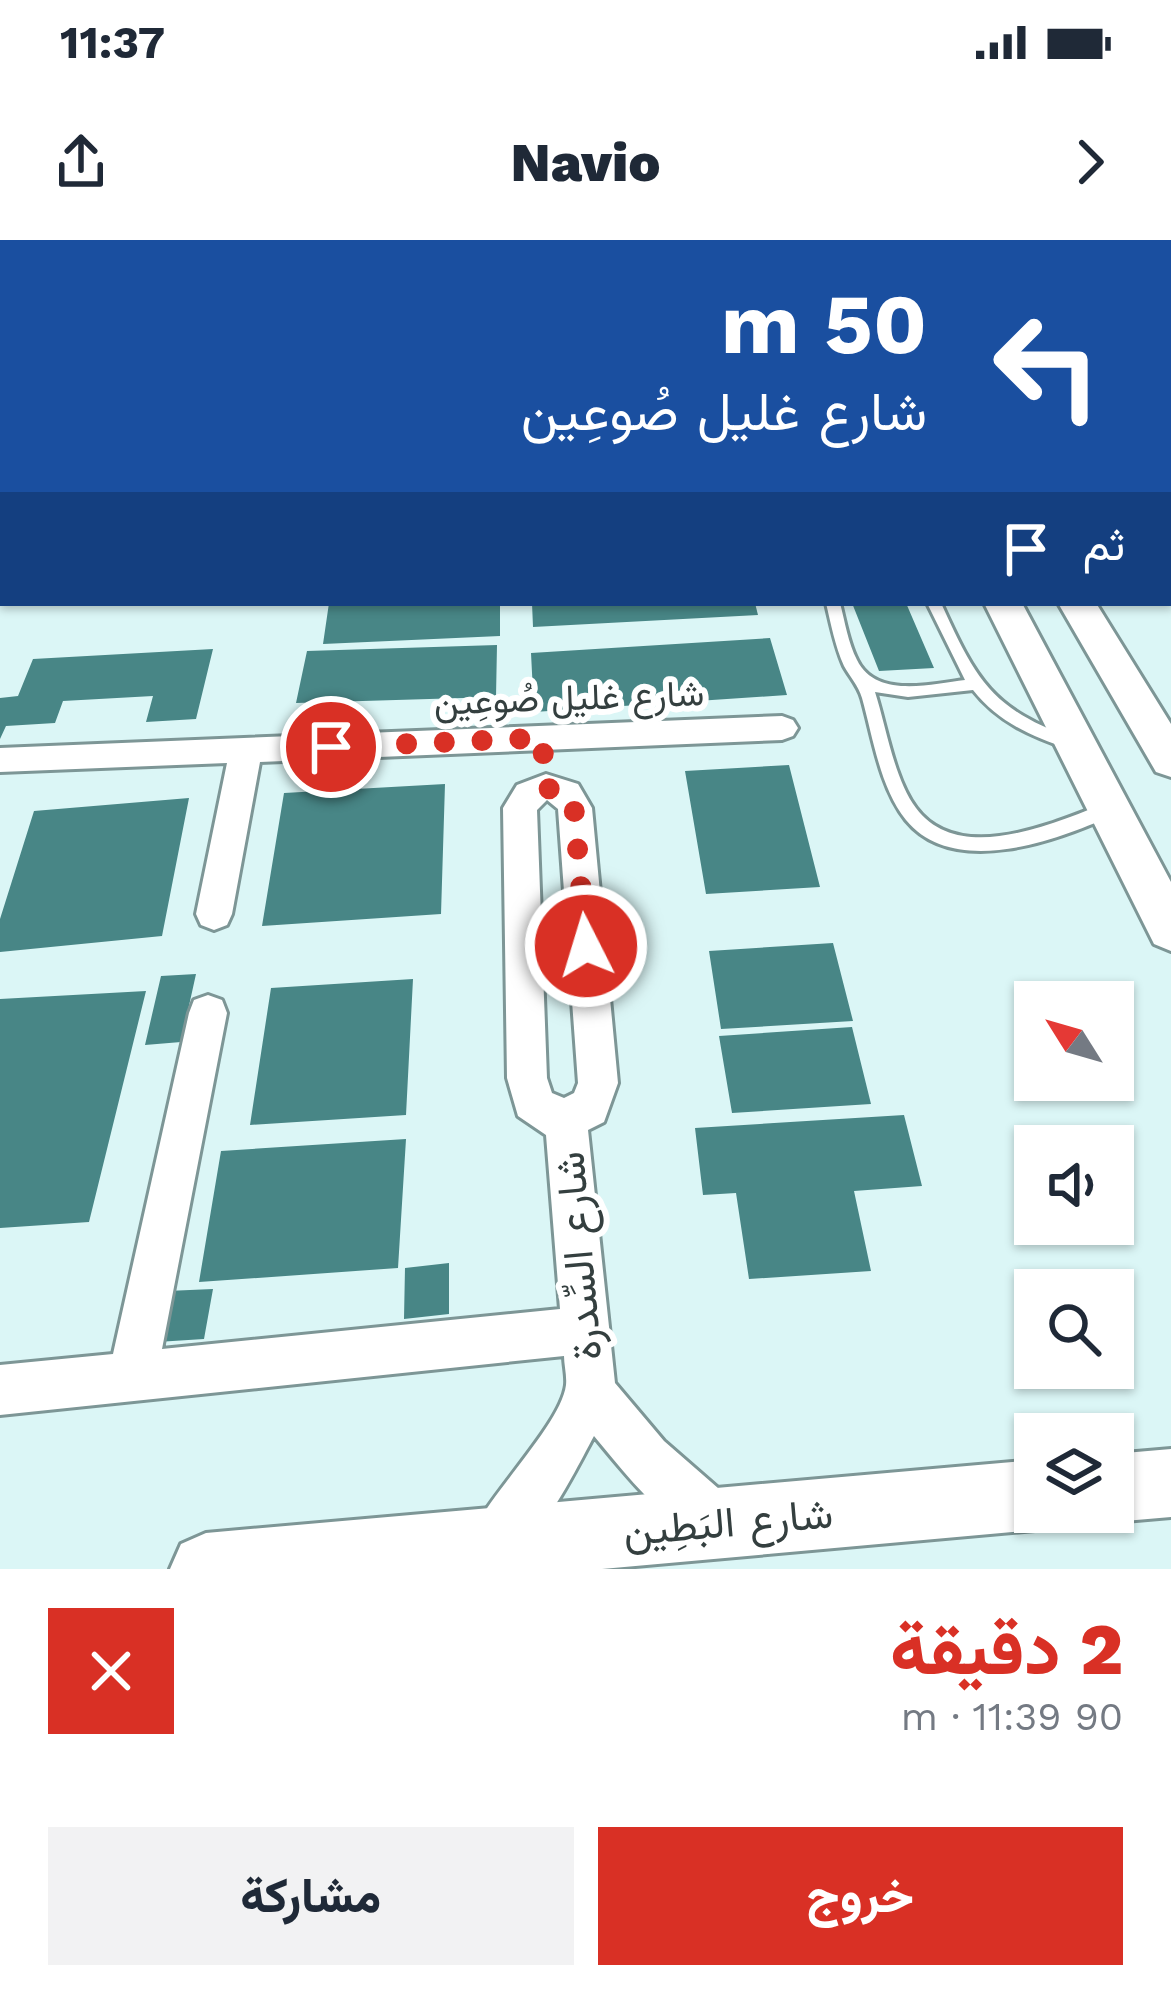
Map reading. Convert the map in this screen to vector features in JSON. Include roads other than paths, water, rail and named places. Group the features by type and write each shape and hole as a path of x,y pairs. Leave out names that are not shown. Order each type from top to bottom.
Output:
{"main road":[{"path":"1005,606 1171,929"},
{"path":"1079,606 1171,760"},
{"name":"شارع البَطِين","path":"206,1569 1014,1497"}],"street":[{"name":"شارع غليل صُوعِين","path":"0,760 782,728"},
{"path":"542,738 546,788"},
{"path":"214,914 246,750"},
{"name":"شارع السِّدرة","path":"546,788 566,793 574,808 598,1083 589,1107 566,1119 553,1118 532,1102 527,1078 520,808 529,794 546,788"},
{"path":"132,1377 208,1013"},
{"name":"شارع السِّدرة","path":"566,1119 591,1393 646,1459 718,1523"},
{"path":"0,1390 585,1330"},
{"name":"شارع السِّدرة","path":"494,1544 548,1469 591,1393"}],"lane":[{"path":"834,606 852,667 864,681 906,805 928,830 958,842 1014,841 1050,834 1109,809"},
{"path":"935,606 972,685 1024,725 1076,745"},
{"path":"864,681 896,690 972,685"}]}
